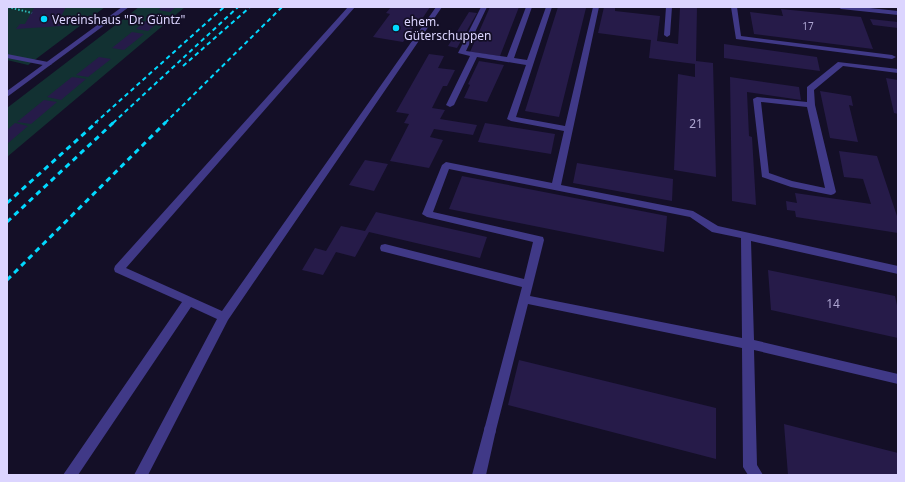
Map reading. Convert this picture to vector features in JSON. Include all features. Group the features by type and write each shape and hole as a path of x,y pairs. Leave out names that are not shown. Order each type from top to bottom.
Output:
{"street":[{"path":"7,94 126,7"},
{"path":"224,317 188,302 119,269 352,7"},
{"path":"141,475 224,317 439,7"},
{"path":"484,7 462,53 530,63"},
{"path":"510,60 529,7"},
{"path":"549,7 511,119 569,129"},
{"path":"556,187 596,7"},
{"path":"667,35 669,7"},
{"path":"734,7 738,38 892,57"},
{"path":"841,7 898,13"},
{"path":"450,105 474,55"},
{"path":"7,56 48,64"},
{"path":"811,105 757,99 765,175 791,184 831,192 811,105 810,89 841,64 898,71"},
{"path":"479,475 539,240 427,214 446,165 693,214 715,229 898,270"},
{"path":"746,237 750,467 756,475"},
{"path":"385,248 528,284"},
{"path":"524,299 748,344 898,379"},
{"path":"70,475 188,302"}],"path":[{"path":"8,8 16,7"},
{"path":"8,8 32,13"}],"green space":[{"path":"7,7 105,7 28,65 7,60"},
{"path":"139,7 185,7 7,157 7,108"}],"building":[{"name":"Vereinshaus \"Dr. Güntz\"","path":"66,7 58,22 64,22 61,26 16,29 20,24 25,24 34,8"},
{"path":"163,7 176,7 170,12 158,10"},
{"name":"ehem. Güterschuppen","path":"391,7 430,7 422,19 419,19 403,42 373,37 390,14 386,13"},
{"path":"490,7 519,7 500,56 470,52"},
{"path":"558,7 586,8 559,117 525,111"},
{"path":"604,7 615,7 615,11 660,16 657,41 678,44 680,7 697,7 696,61 713,63 716,177 674,170 678,74 695,77 695,64 649,58 651,40 598,33"},
{"path":"781,9 861,17 873,49 754,34 750,12 783,16"},
{"path":"469,12 477,13 457,48 448,46"},
{"path":"154,14 166,15 148,31 136,29"},
{"path":"870,19 898,22 898,28 873,25"},
{"path":"132,32 144,34 124,50 112,48"},
{"path":"724,44 817,57 820,71 724,58"},
{"path":"429,54 444,56 438,68 455,70 447,86 443,86 432,108 445,110 440,119 477,125 473,135 434,129 430,137 443,140 429,168 390,161 409,124 404,123 409,114 396,112"},
{"path":"99,57 111,59 88,77 76,75"},
{"path":"479,61 504,65 487,102 464,98 470,85 468,84"},
{"path":"72,77 86,79 61,100 47,97"},
{"path":"730,77 799,87 801,100 747,92 749,136 752,137 756,205 732,201"},
{"path":"886,78 898,80 898,114 894,113"},
{"path":"820,91 851,96 853,106 849,105 858,142 830,138"},
{"path":"44,100 57,102 31,124 17,122"},
{"path":"15,123 28,126 7,144 7,130"},
{"path":"485,123 555,134 551,154 478,142"},
{"path":"839,151 877,156 898,219 898,233 796,217 795,211 787,210 786,201 797,203 795,193 871,204 863,179 844,177"},
{"path":"365,160 388,164 374,191 349,185"},
{"path":"577,163 673,179 672,201 573,183"},
{"path":"462,176 667,216 664,252 449,209"},
{"path":"376,212 487,237 480,258 369,232 355,257 336,252 323,275 302,270 315,248 326,251 341,226 365,231"},
{"path":"768,270 895,296 898,310 898,338 771,310"},
{"path":"519,360 716,408 716,459 508,405"},
{"path":"784,424 898,453 898,475 788,475"}],"railway":[{"path":"95,123 224,7"},
{"path":"113,123 238,7"},
{"path":"183,66 250,7"},
{"path":"165,123 282,7"},
{"path":"7,203 97,122"},
{"path":"7,222 114,122"},
{"path":"7,280 166,122"}],"place":[{"name":"Vereinshaus \"Dr. Güntz\"","path":"44,19"},
{"name":"ehem. Güterschuppen","path":"396,28"}]}
